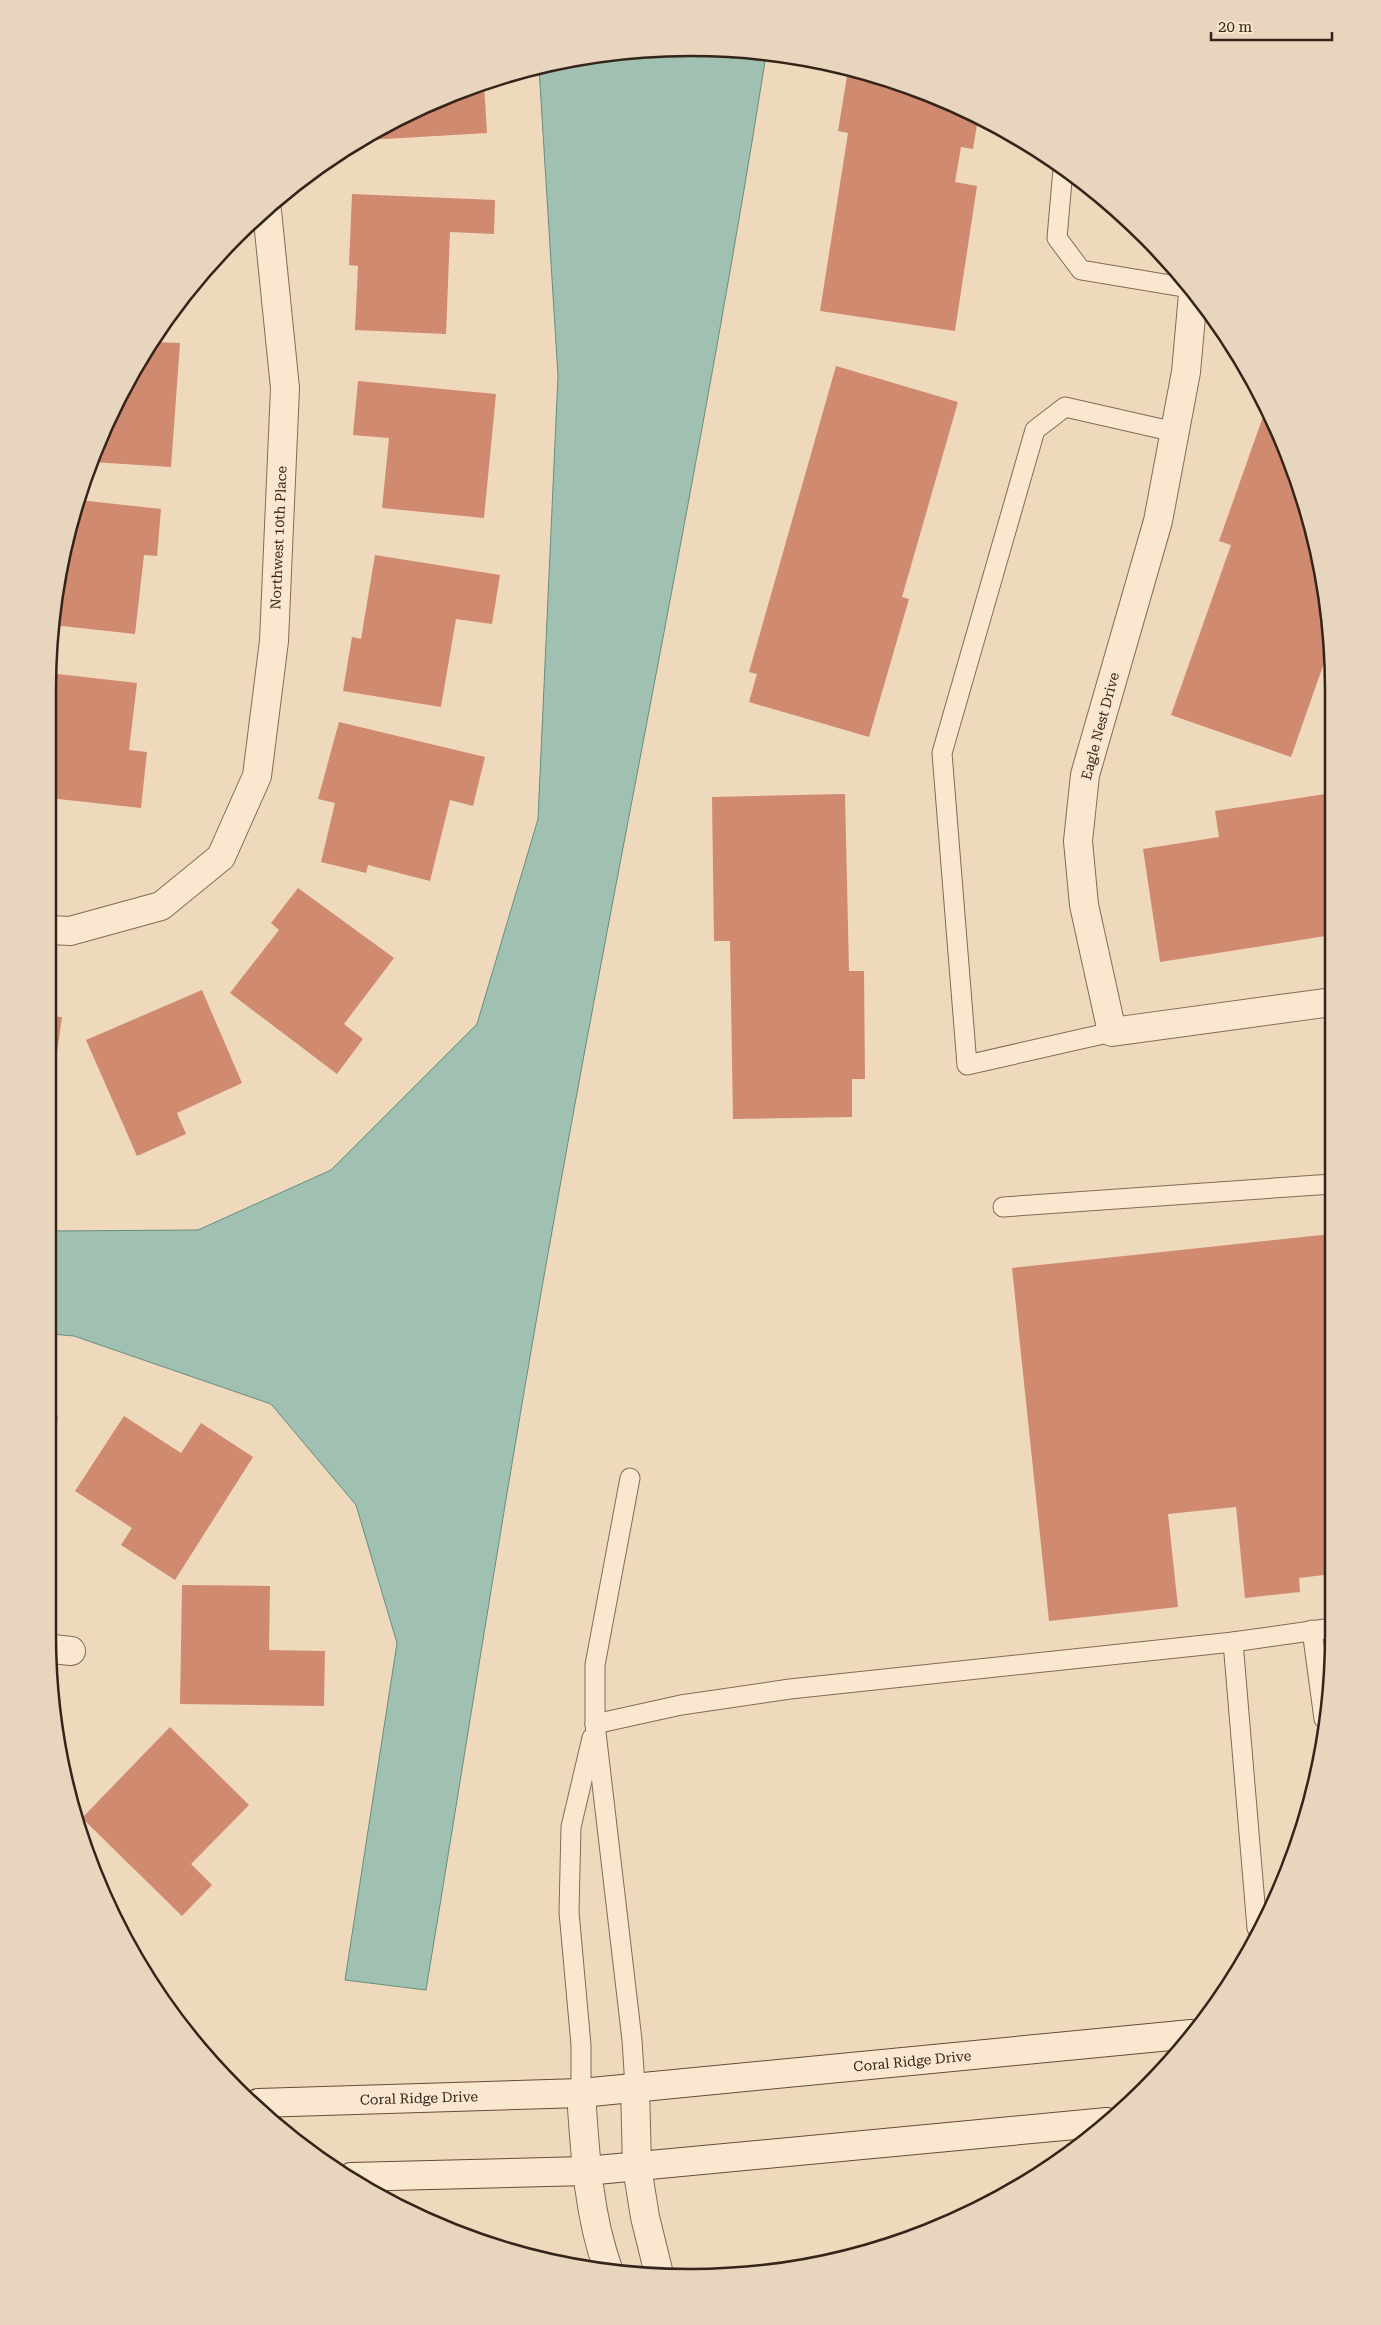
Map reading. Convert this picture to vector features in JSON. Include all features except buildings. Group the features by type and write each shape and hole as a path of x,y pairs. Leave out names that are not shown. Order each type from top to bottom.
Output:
{"street":[{"name":"Northwest 10th Place","path":"56,930 70,931 161,906 221,857 257,776 274,641 285,388 267,219"},
{"name":"Eagle Nest Drive","path":"1112,1032 1084,905 1078,841 1085,775 1158,521 1186,372 1192,302"},
{"path":"1112,1032 1325,1003"},
{"name":"Coral Ridge Drive","path":"263,2103 581,2093 635,2086 1182,2035"},
{"path":"635,2086 637,2167 644,2217 657,2267"},
{"path":"581,2093 586,2171 596,2229 606,2263"},
{"path":"361,2177 586,2171 1095,2123"}],"lane":[{"path":"1061,176 1057,238 1081,270 1179,286"},
{"path":"1112,1032 967,1065 942,753 1034,430 1065,407 1175,432"},
{"path":"1003,1207 1325,1184"},
{"path":"630,1478 595,1665 595,1724 631,2030 635,2086"},
{"path":"595,1724 681,1705 790,1688 1233,1642 1325,1629"},
{"path":"1312,1630 1321,1697"},
{"path":"1233,1642 1256,1920"},
{"path":"581,2093 581,2045 569,1912 571,1827 595,1724"}],"shaded area":[{"path":"690,56 765,61 718,340 541,1291 426,1990 345,1980 397,1643 356,1505 271,1404 74,1336 56,1334 56,1231 198,1230 331,1170 477,1024 538,819 558,376 539,75 567,68 649,58"}]}
